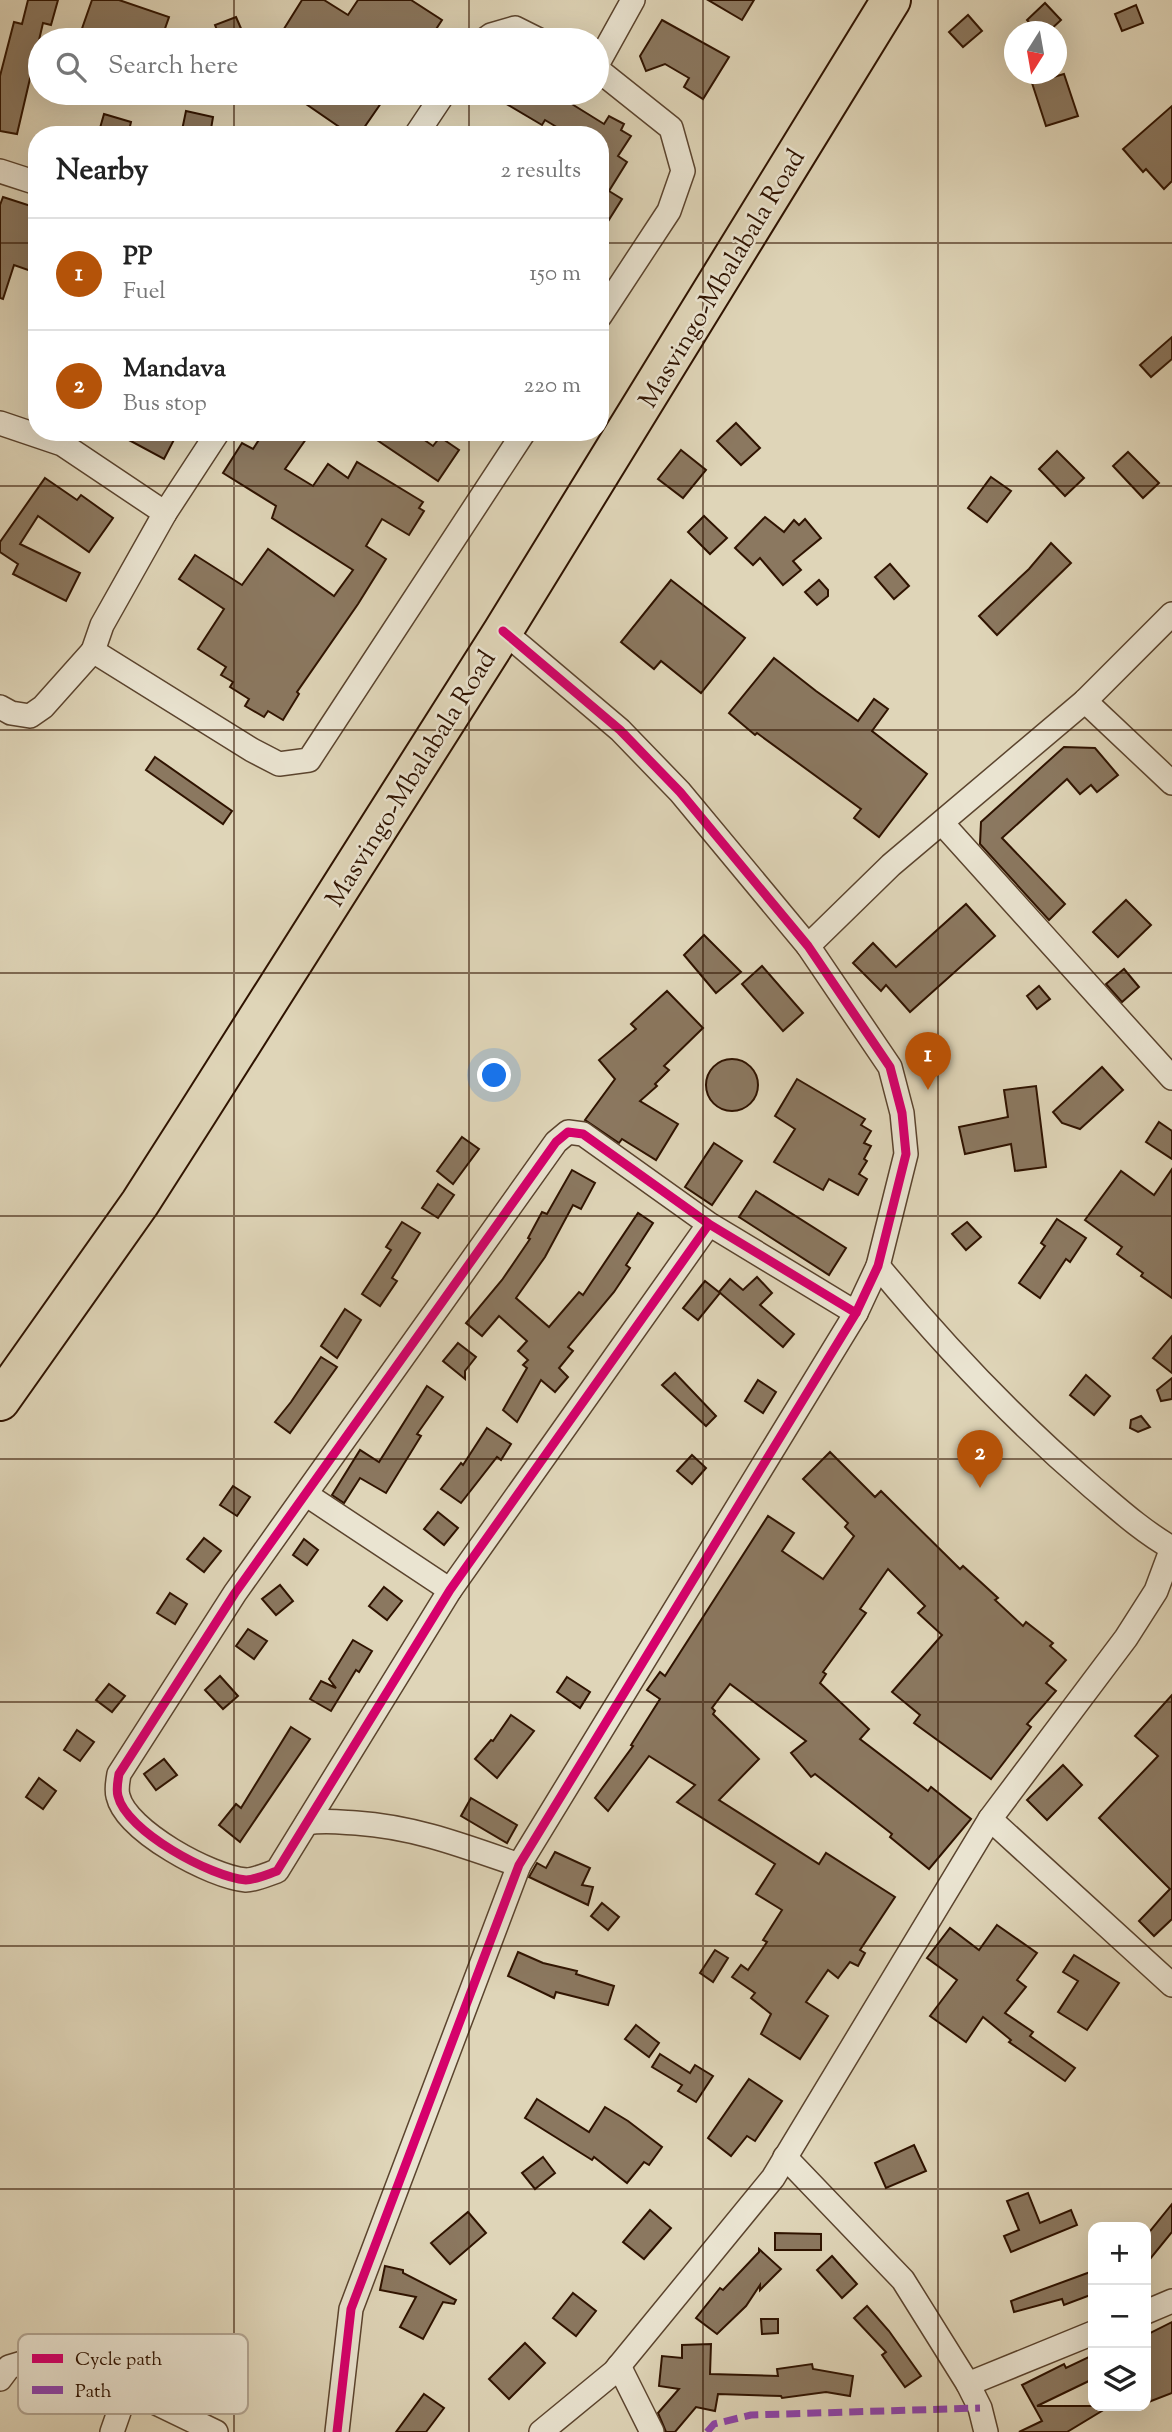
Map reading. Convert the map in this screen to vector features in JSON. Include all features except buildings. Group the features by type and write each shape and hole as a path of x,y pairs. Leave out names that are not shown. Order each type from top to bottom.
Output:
{"highway":[{"name":"Masvingo-Mbalabala Road","path":"0,1401 140,1203 503,631 891,0"}],"street":[{"path":"609,45 633,0"},
{"path":"609,77 671,128 683,170 669,211 609,302"},
{"path":"422,126 436,105"},
{"path":"0,171 28,180"},
{"path":"0,423 28,432"},
{"path":"53,441 62,444 165,513"},
{"path":"0,707 11,713 30,716 43,707 93,652 102,625 165,513 212,441"},
{"path":"93,652 279,764 309,760 518,441"},
{"path":"808,946 891,865 1085,701 1172,614"},
{"path":"337,2432 351,2308 519,1865 856,1313 878,1266 906,1154 902,1113 890,1067 808,946 680,792 620,730 503,631"},
{"path":"1085,701 1172,783"},
{"path":"942,823 1172,1078"},
{"path":"709,1224 450,1590 277,1871 248,1880 217,1873 158,1843 125,1812 117,1795 119,1774 235,1593 556,1142 568,1132 583,1134 709,1224 856,1313"},
{"path":"541,2432 619,2366 773,2178 990,1819 1126,1638 1156,1591 1172,1548 1150,1535 1055,1455 934,1335 878,1266"},
{"path":"307,1495 450,1590"},
{"path":"990,1819 1172,1985"},
{"path":"307,1823 320,1821 388,1825 432,1835 519,1865"},
{"path":"785,2157 903,2280 968,2384 980,2408 986,2432"},
{"path":"1151,2310 1172,2301"},
{"path":"968,2384 1088,2335"},
{"path":"0,2379 9,2367 18,2364"},
{"path":"619,2366 653,2432"},
{"path":"112,2432 118,2414"},
{"path":"179,2414 216,2432"}],"marked path":[{"path":"707,2432 714,2424 751,2415 980,2408"}],"cycle path":[{"path":"337,2432 351,2309 519,1865 856,1313 878,1266 906,1154 902,1113 890,1067 808,946 680,792 620,730 503,631"},
{"path":"709,1224 450,1590 277,1871 250,1880 212,1871 172,1850 136,1823 124,1810 118,1796 119,1774 235,1593 556,1142 568,1132 583,1134 709,1224 856,1313"}],"place":[{"name":"PP","path":"928,1090"},
{"name":"Mandava","path":"980,1488"}]}
